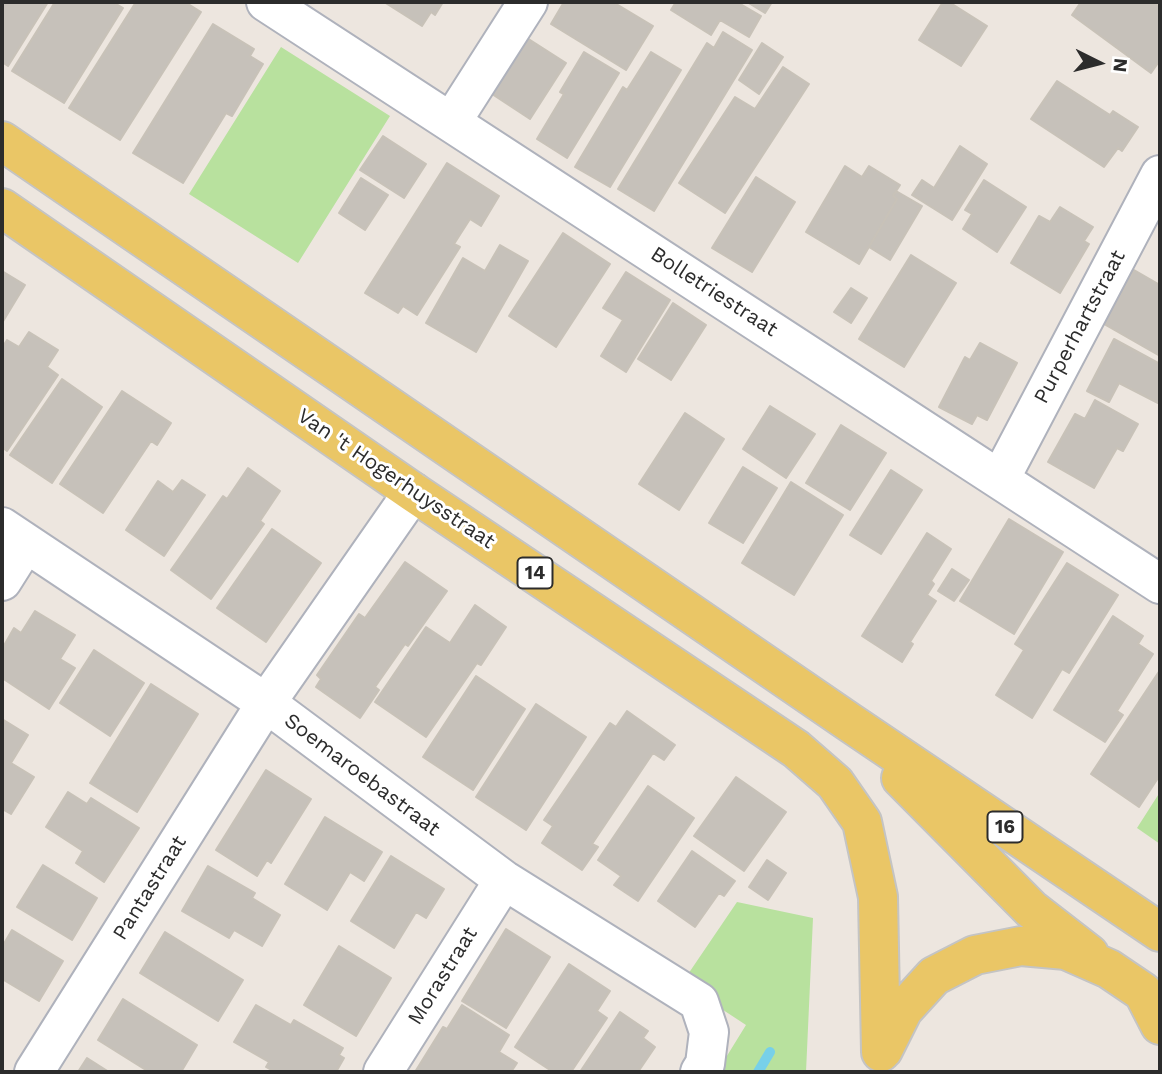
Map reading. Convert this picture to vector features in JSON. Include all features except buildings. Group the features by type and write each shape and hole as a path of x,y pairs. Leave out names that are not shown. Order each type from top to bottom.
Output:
{"main road":[{"path":"2,141 849,722 1031,909 1155,1006"},
{"name":"Van 't Hogerhuysstraat","path":"2,208 413,492 796,749 835,783 862,822 878,897 880,1062"},
{"name":"16","path":"849,722 1160,932"},
{"path":"880,1062 903,1010 934,976 975,954 1021,946 1066,950 1109,969"}],"street":[{"name":"Bolletriestraat","path":"266,2 1160,584"},
{"path":"452,121 528,2"},
{"name":"Purperhartstraat","path":"1000,479 1160,176"},
{"name":"Pantastraat","path":"34,1072 266,703 413,492"},
{"path":"2,581 14,535"},
{"name":"Soemaroebastraat","path":"14,535 266,703 504,880 699,1002 709,1032 705,1064 699,1072"},
{"name":"Morastraat","path":"383,1072 504,880"}],"green space":[{"path":"281,47 390,116 298,263 189,194"},
{"path":"1160,792 1160,844 1137,828"},
{"path":"737,902 813,918 806,1072 717,1072 746,1025 682,983"}],"waterway":[{"path":"758,1072 770,1052"}]}
